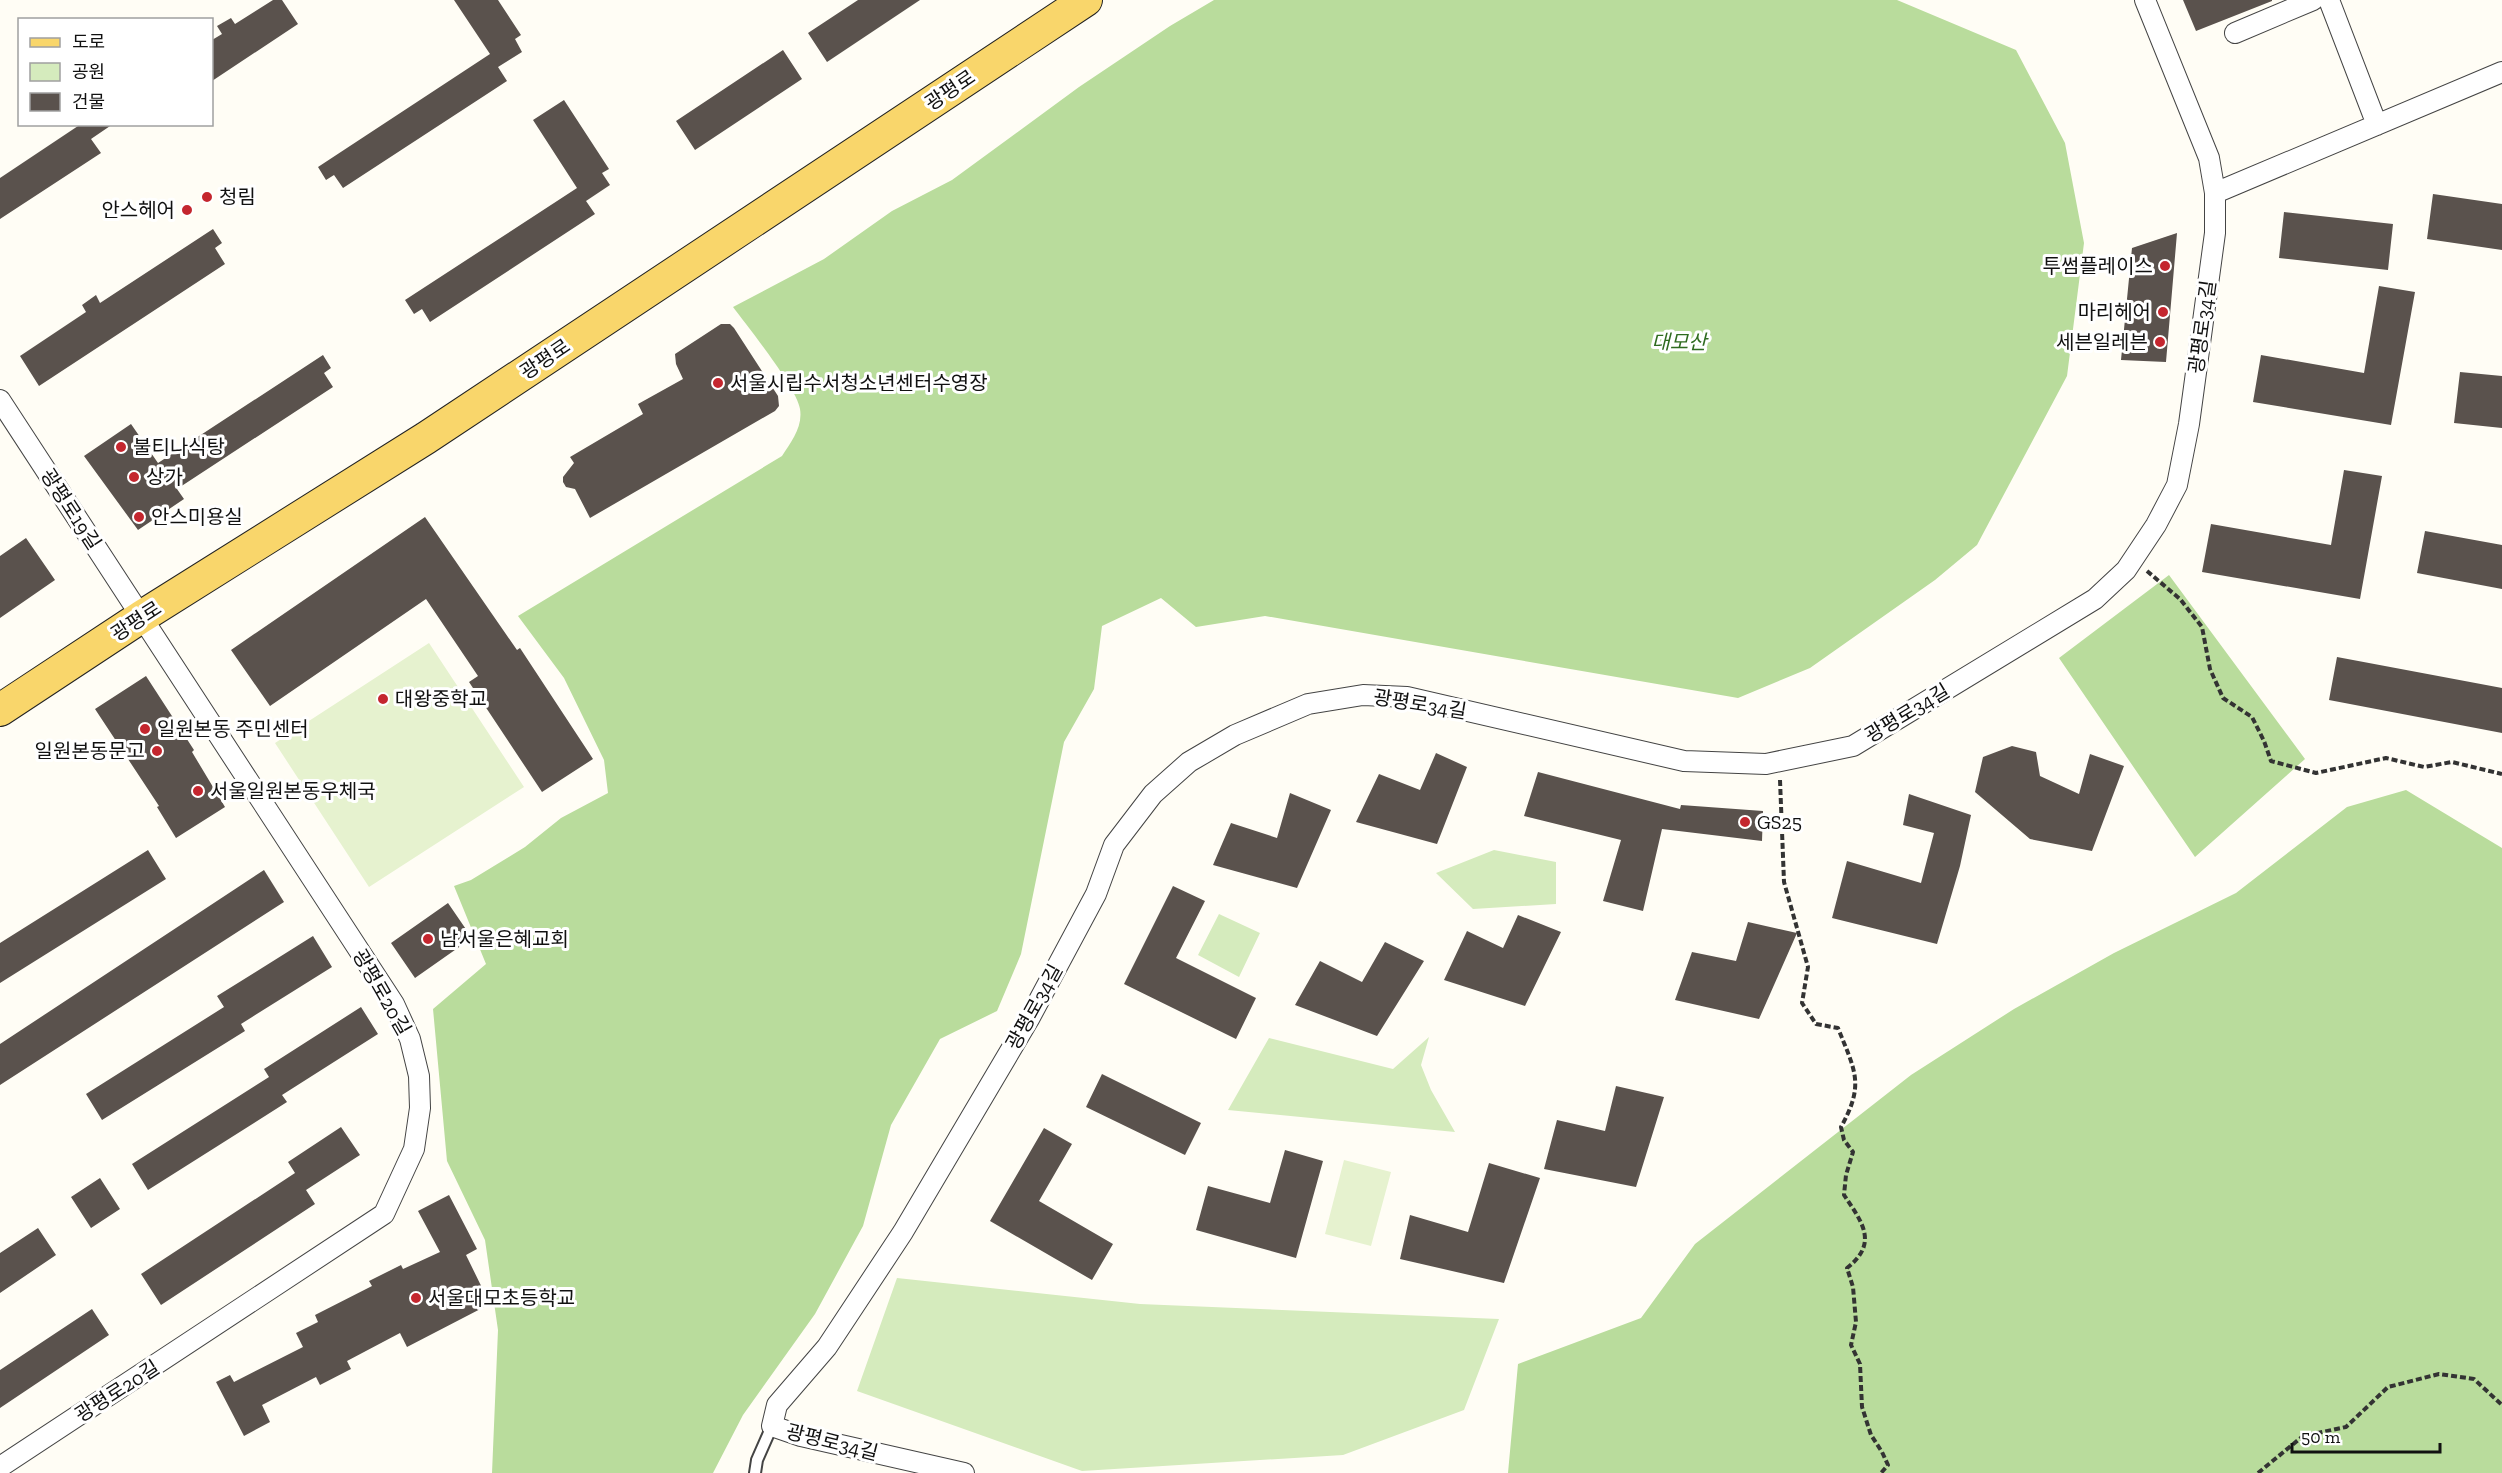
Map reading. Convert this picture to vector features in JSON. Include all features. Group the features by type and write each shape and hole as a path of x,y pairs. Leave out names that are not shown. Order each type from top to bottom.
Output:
{"main road":[{"name":"광평로","path":"0,710 141,617 436,431 1086,0"}],"street":[{"name":"광평로34길","path":"964,1473 801,1436 772,1426 777,1405 827,1347 903,1232 1029,1019 1096,894 1114,845 1153,794 1189,762 1235,735 1308,704 1363,695 1407,697 1684,761 1766,764 1853,746 2095,599 2126,570 2156,525 2177,485 2189,423 2215,233 2215,193 2210,159 2145,0"},
{"path":"2235,33 2313,0"},
{"path":"2330,0 2377,125"},
{"path":"2215,193 2502,72"},
{"name":"광평로19길","path":"0,400 141,617"},
{"name":"광평로20길","path":"0,1467 384,1214 414,1149 420,1108 419,1076 410,1040 394,1004 141,617"}],"lane":[{"path":"754,1473 757,1460 772,1426"}],"path":[{"path":"2132,561 2150,572 2180,599 2202,627 2210,669 2223,698 2252,717 2271,761 2316,773 2386,758 2424,767 2452,762 2502,774"},
{"path":"1780,761 1784,882 1808,967 1802,1003 1816,1024 1838,1028 1856,1080 1853,1105 1841,1127 1844,1140 1853,1152 1846,1175 1844,1195 1863,1224 1866,1239 1859,1258 1847,1268 1853,1287 1856,1322 1851,1345 1860,1364 1862,1407 1871,1436 1888,1465 1881,1473"},
{"path":"2258,1473 2304,1436 2346,1427 2388,1388 2439,1374 2474,1380 2502,1405"}],"green space":[{"name":"대모산","path":"1214,0 1897,0 2016,50 2065,143 2084,243 2067,376 1977,545 1935,580 1810,668 1738,698 1265,616 1196,627 1161,598 1102,626 1094,689 1064,742 1021,954 997,1011 940,1039 891,1125 863,1226 815,1314 743,1415 713,1473 492,1473 498,1330 485,1240 447,1161 433,1009 486,964 454,886 471,880 525,847 561,818 608,793 604,760 564,678 518,616 782,456 796,434 800,422 797,399 771,358 733,307 824,259 892,211 952,180 1079,87 1170,26"},
{"path":"2169,575 2305,759 2195,857 2059,658"},
{"path":"429,643 524,787 369,887 275,743"},
{"path":"2406,790 2502,848 2502,1473 1508,1473 1518,1364 1641,1318 1695,1244 1911,1075 2014,1009 2114,953 2236,893 2347,807"},
{"path":"1494,850 1556,862 1556,904 1473,909 1436,873"},
{"path":"1219,914 1260,933 1239,977 1198,955"},
{"path":"1429,1037 1421,1065 1431,1090 1455,1132 1228,1110 1269,1038 1393,1069"},
{"path":"1344,1160 1391,1172 1371,1246 1325,1234"},
{"path":"897,1278 1140,1304 1499,1319 1464,1410 1343,1455 1082,1471 857,1391"}],"building":[{"path":"273,0 282,0 298,24 213,80 213,39 222,34 217,26 231,18 235,24"},
{"path":"454,0 498,0 521,35 515,39 522,52 498,67 507,81 343,188 334,175 326,180 318,167 490,54"},
{"path":"858,0 920,0 827,62 808,33"},
{"path":"2183,0 2272,0 2272,1 2196,31"},
{"path":"783,50 802,79 695,150 676,121"},
{"path":"564,100 609,169 602,173 610,185 586,201 595,214 430,322 422,309 414,314 405,300 577,188 533,120"},
{"path":"78,126 110,126 91,139 101,153 0,219 0,178"},
{"path":"2433,194 2502,204 2502,250 2427,239"},
{"path":"2284,212 2393,224 2388,270 2279,258"},
{"path":"213,229 222,243 215,248 225,264 39,386 20,356 86,312 82,305 96,295 100,303"},
{"path":"2177,233 2166,362 2121,360 2132,248"},
{"path":"2379,286 2415,292 2391,425 2253,402 2261,355 2364,373"},
{"path":"721,324 730,324 734,328 778,396 779,406 775,411 590,518 575,489 566,487 563,482 563,477 574,463 570,457 643,414 638,404 683,379 676,364 675,354"},
{"path":"323,355 331,368 324,373 333,387 177,489 184,499 138,530 84,456 131,424 158,463"},
{"path":"2460,372 2502,376 2502,428 2454,423"},
{"path":"2344,470 2382,476 2360,599 2202,572 2211,524 2331,545"},
{"path":"425,517 517,650 520,648 593,759 542,792 469,682 478,676 426,599 270,706 231,650"},
{"path":"2425,531 2502,545 2502,589 2417,573"},
{"path":"26,538 55,580 0,618 0,556"},
{"path":"2337,657 2502,688 2502,733 2329,700"},
{"path":"146,676 194,750 192,752 225,807 176,838 157,807 159,806 95,709"},
{"path":"2012,746 2036,752 2040,776 2079,794 2090,754 2124,766 2092,851 2030,839 1975,792 1983,757"},
{"path":"1436,753 1467,767 1437,844 1356,822 1379,774 1420,790"},
{"path":"1538,772 1680,809 1681,805 1763,811 1762,841 1662,829 1643,911 1603,901 1621,840 1524,816"},
{"path":"1290,793 1331,810 1297,888 1213,865 1231,823 1277,838"},
{"path":"1909,794 1971,815 1960,866 1937,944 1832,918 1847,861 1921,883 1934,833 1903,825"},
{"path":"148,850 166,879 0,983 0,943"},
{"path":"264,870 284,902 0,1085 0,1044"},
{"path":"1173,886 1205,901 1176,958 1256,998 1236,1039 1124,984"},
{"path":"448,903 472,938 415,978 391,943"},
{"path":"1518,915 1561,932 1525,1006 1444,980 1467,931 1503,948"},
{"path":"1748,922 1797,933 1759,1019 1675,1000 1692,952 1736,961"},
{"path":"313,936 332,967 241,1024 245,1031 102,1120 86,1094 224,1007 217,996"},
{"path":"1385,942 1424,961 1377,1036 1295,1005 1320,961 1362,982"},
{"path":"361,1007 378,1034 282,1095 287,1102 148,1190 132,1164 269,1077 264,1069"},
{"path":"1102,1074 1201,1123 1185,1155 1086,1107"},
{"path":"1616,1086 1664,1097 1636,1187 1544,1169 1557,1120 1605,1131"},
{"path":"341,1127 360,1155 306,1190 315,1204 161,1305 141,1274 295,1173 288,1162"},
{"path":"1044,1128 1072,1144 1039,1201 1113,1244 1092,1280 990,1221"},
{"path":"1285,1150 1323,1161 1296,1258 1196,1230 1208,1186 1270,1203"},
{"path":"1489,1163 1540,1178 1504,1283 1400,1259 1410,1215 1468,1232"},
{"path":"100,1178 120,1209 91,1228 71,1197"},
{"path":"449,1195 477,1249 466,1255 490,1304 407,1347 400,1333 347,1361 351,1369 320,1385 316,1377 262,1405 270,1422 244,1436 216,1382 230,1375 234,1382 303,1347 296,1333 318,1322 315,1315 372,1286 369,1281 401,1265 403,1269 440,1252 418,1211"},
{"path":"38,1228 56,1255 0,1293 0,1253"},
{"path":"92,1309 109,1335 0,1408 0,1370"}],"place":[{"name":"청림","path":"207,197"},
{"name":"안스헤어","path":"187,210"},
{"name":"투썸플레이스","path":"2165,266"},
{"name":"마리헤어","path":"2163,312"},
{"name":"세븐일레븐","path":"2160,342"},
{"name":"서울시립수서청소년센터수영장","path":"718,383"},
{"name":"불티나식탕","path":"121,447"},
{"name":"상가","path":"134,477"},
{"name":"안스미용실","path":"139,517"},
{"name":"대왕중학교","path":"383,699"},
{"name":"일원본동 주민센터","path":"145,729"},
{"name":"일원본동문고","path":"157,751"},
{"name":"서울일원본동우체국","path":"198,791"},
{"name":"GS25","path":"1745,822"},
{"name":"남서울은혜교회","path":"428,939"},
{"name":"서울대모초등학교","path":"416,1298"}]}
